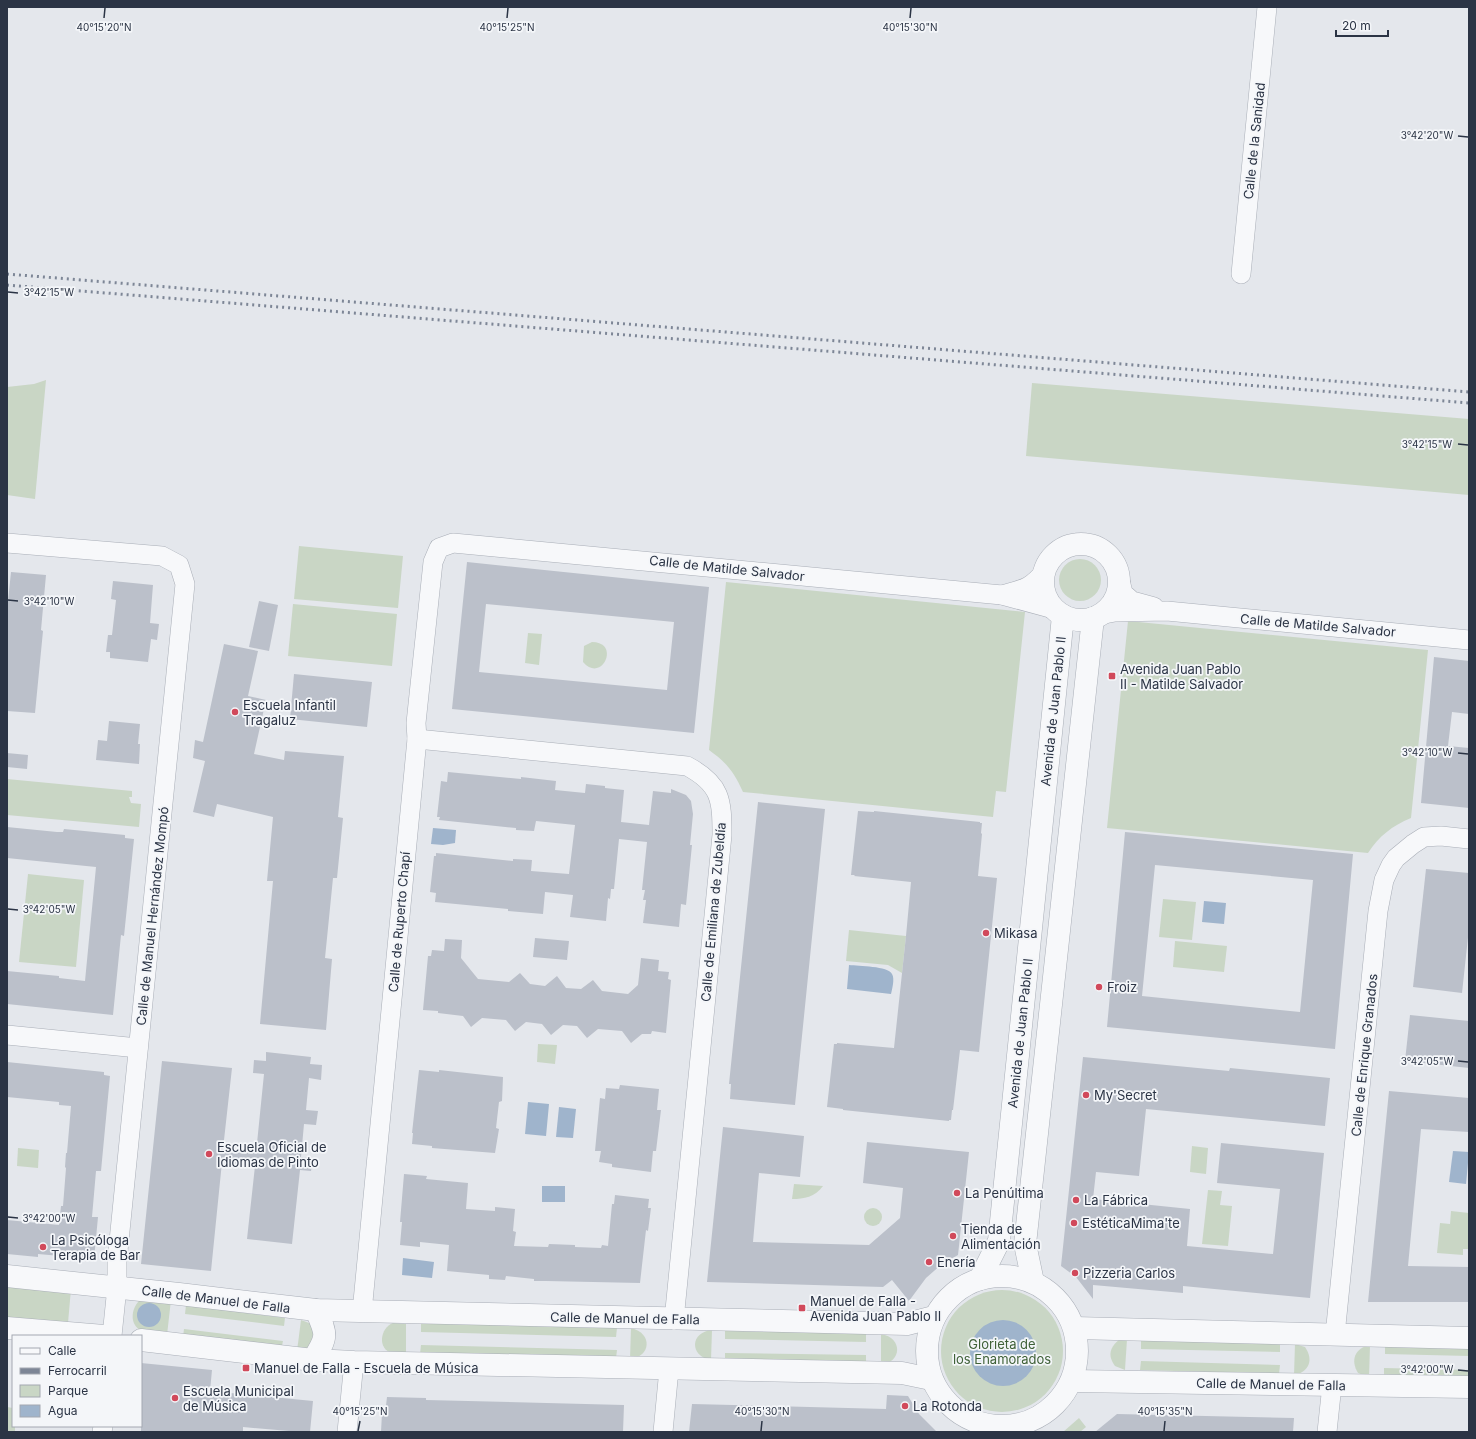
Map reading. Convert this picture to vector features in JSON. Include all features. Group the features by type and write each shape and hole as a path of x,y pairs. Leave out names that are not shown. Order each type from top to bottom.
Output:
{"street":[{"name":"Calle de la Sanidad","path":"1241,274 1267,7"},
{"name":"Calle de Matilde Salvador","path":"453,542 1002,595 1058,613"},
{"name":"Calle de Ruperto Chapí","path":"362,1312 417,739 416,723 433,562 439,548 453,542"},
{"name":"Calle de Manuel Hernández Mompó","path":"7,543 162,556 179,565 185,584 117,1260 117,1287 112,1335"},
{"path":"1087,543 1097,547 1107,554 1114,564 1118,576 1118,588 1115,599 1108,608 1096,617 1078,620 1058,613 1048,601 1044,592 1044,572 1048,562 1055,553 1074,544 1087,543"},
{"name":"Calle de Matilde Salvador","path":"1002,595 1025,589 1034,583 1044,572"},
{"name":"Calle de Matilde Salvador","path":"1118,576 1123,593 1132,601 1167,611"},
{"name":"Calle de Matilde Salvador","path":"1096,617 1115,612 1167,611 1469,640"},
{"name":"Avenida de Juan Pablo II","path":"980,1279 999,1242 1058,613"},
{"path":"1033,1282 1025,1244 1096,617"},
{"name":"Calle de Emiliana de Zubeldía","path":"417,739 687,766 703,776 717,791 722,808 722,835 674,1320"},
{"name":"Calle de Enrique Granados","path":"1334,1335 1378,912 1384,880 1396,858 1424,837 1441,836 1469,839"},
{"path":"7,1035 138,1048"},
{"name":"Calle de Manuel de Falla","path":"7,1276 316,1310 674,1320 907,1324 934,1318"},
{"path":"996,1276 1017,1277 1033,1282 1048,1292 1062,1305 1074,1328 1077,1341 1077,1362 1072,1381 1060,1400 1023,1428 968,1425 940,1395 931,1379 927,1360 927,1338 934,1318 946,1300 961,1288 980,1279 996,1276"},
{"path":"313,1360 324,1344 325,1330 316,1310"},
{"path":"7,1328 92,1335"},
{"path":"1074,1328 1469,1338"},
{"path":"142,1340 313,1360 902,1373 931,1379"},
{"path":"347,1432 354,1362"},
{"path":"663,1432 669,1369"},
{"name":"Calle de Manuel de Falla","path":"1072,1381 1469,1387"},
{"path":"1327,1432 1332,1385"}],"green space":[{"path":"46,380 35,499 7,495 7,387 34,384"},
{"path":"1032,383 1469,419 1469,495 1026,456"},
{"path":"299,546 403,556 398,608 294,599"},
{"path":"1080,559 1095,565 1101,580 1095,595 1080,601 1065,595 1059,580 1065,565"},
{"path":"726,582 1025,612 1006,792 996,791 993,817 743,792 729,768 721,759 709,750"},
{"path":"293,604 397,614 392,666 288,656"},
{"path":"1128,621 1428,650 1411,818 1386,832 1368,853 1107,828"},
{"path":"528,633 542,634 539,665 525,663"},
{"path":"592,642 601,644 606,648 607,654 606,660 602,665 596,668 590,667 583,662 584,646"},
{"path":"7,779 132,791 132,797 129,797 131,803 141,804 139,827 7,815"},
{"path":"28,874 84,880 76,967 19,962"},
{"path":"1163,899 1196,902 1192,940 1159,937"},
{"path":"849,930 906,936 902,973 888,965 846,961"},
{"path":"1175,941 1227,946 1224,972 1173,967"},
{"path":"538,1044 557,1045 555,1064 537,1062"},
{"path":"1192,1146 1208,1148 1206,1174 1190,1172"},
{"path":"18,1148 39,1150 38,1168 17,1166"},
{"path":"794,1184 823,1186 820,1190 809,1197 792,1199"},
{"path":"1208,1190 1222,1191 1220,1205 1232,1206 1228,1246 1202,1244"},
{"path":"869,1208 877,1208 882,1213 880,1224 877,1226 869,1226 864,1221 864,1213"},
{"path":"1451,1211 1469,1213 1469,1249 1463,1249 1463,1255 1437,1253 1440,1223 1450,1224"},
{"path":"7,1283 71,1289 68,1323 7,1317"},
{"name":"Glorieta de los Enamorados","path":"1002,1290 1025,1295 1045,1308 1058,1328 1063,1351 1058,1374 1045,1394 1025,1407 1002,1412 979,1407 959,1394 946,1374 941,1351 946,1328 959,1308 979,1295"},
{"path":"140,1300 171,1300 167,1335 145,1332 136,1327 133,1313 134,1308"},
{"path":"186,1305 285,1318 284,1326 185,1314"},
{"path":"301,1320 316,1328 313,1346 297,1351"},
{"path":"393,1323 406,1324 406,1354 397,1354 387,1351 382,1343 385,1329"},
{"path":"421,1323 617,1328 616,1337 421,1332"},
{"path":"631,1328 643,1335 646,1339 647,1345 642,1354 630,1359"},
{"path":"184,1329 283,1341 281,1350 183,1337"},
{"path":"712,1330 711,1360 704,1358 699,1354 695,1344 699,1335"},
{"path":"725,1331 866,1333 866,1342 725,1339"},
{"path":"881,1334 888,1336 893,1340 897,1350 893,1359 888,1363 881,1365"},
{"path":"1120,1339 1127,1339 1125,1370 1115,1366 1110,1355 1112,1348"},
{"path":"1141,1340 1280,1343 1280,1352 1141,1349"},
{"path":"1295,1344 1305,1347 1308,1352 1309,1361 1308,1365 1303,1371 1294,1375"},
{"path":"421,1345 617,1350 616,1358 420,1354"},
{"path":"1370,1345 1369,1377 1358,1373 1354,1364 1354,1359 1355,1355 1361,1349"},
{"path":"1385,1346 1469,1348 1469,1356 1385,1354"},
{"path":"725,1353 866,1355 866,1364 725,1361"},
{"path":"1141,1361 1280,1365 1279,1374 1140,1370"},
{"path":"1384,1368 1469,1370 1469,1379 1384,1377"},
{"path":"7,1407 12,1408 12,1427 15,1427 15,1432 7,1432"},
{"path":"1079,1418 1086,1427 1080,1432 1063,1432"}],"water":[{"path":"433,828 456,830 455,843 443,845 431,844"},
{"path":"1204,901 1226,903 1224,924 1202,922"},
{"path":"849,965 866,966 889,971 892,974 893,979 891,994 847,989"},
{"path":"528,1102 549,1104 546,1136 525,1134"},
{"path":"559,1107 576,1109 573,1138 556,1137"},
{"path":"1453,1151 1469,1152 1466,1184 1449,1182"},
{"path":"542,1186 565,1186 565,1202 542,1202"},
{"path":"403,1258 434,1262 432,1278 402,1275"},
{"path":"149,1303 158,1306 161,1315 158,1324 149,1327 140,1324 137,1315 140,1306"},
{"path":"1003,1320 1016,1322 1026,1330 1034,1340 1036,1353 1034,1366 1026,1376 1016,1384 1003,1386 990,1384 980,1376 972,1366 970,1353 972,1340 980,1330 990,1322"}],"building":[{"path":"467,562 709,587 694,733 452,709","holes":["486,604 674,622 667,690 479,672"]},
{"path":"11,572 46,575 41,630 43,631 35,713 7,711 7,611"},
{"path":"113,581 153,585 150,623 159,624 157,640 151,639 148,662 110,658 110,652 106,652 108,635 112,635 116,600 111,599"},
{"path":"259,601 278,605 269,651 249,647"},
{"path":"224,644 258,651 248,696 266,700 254,754 284,760 285,751 344,756 338,817 343,818 337,878 333,878 325,958 332,959 326,1030 260,1024 273,881 267,881 273,817 217,804 214,817 193,812 205,761 193,758 195,740 203,742"},
{"path":"1434,657 1469,661 1469,714 1452,712 1448,746 1469,748 1469,808 1421,803"},
{"path":"294,674 372,682 367,727 290,719"},
{"path":"109,721 140,724 138,744 140,744 139,764 96,760 98,740 107,741"},
{"path":"7,753 28,755 27,769 7,767"},
{"path":"448,772 556,781 555,790 585,793 586,784 624,790 621,822 649,825 653,791 671,793 671,789 686,795 691,801 693,814 690,845 692,845 686,905 681,904 679,927 643,923 646,900 643,900 645,890 642,890 647,842 619,839 614,889 611,889 610,899 608,898 606,921 570,917 573,895 545,892 543,914 435,902 436,893 430,892 434,856 436,856 436,853 513,861 513,859 532,860 531,871 569,874 575,825 536,821 534,831 439,820 440,817 437,817 441,781 447,782"},
{"path":"758,802 825,809 795,1105 730,1099 731,1084 729,1084"},
{"path":"858,811 874,811 982,823 978,876 997,878 979,1052 960,1050 953,1110 951,1120 949,1121 827,1107 834,1044 894,1048 906,936 911,882 851,875"},
{"path":"7,827 57,832 63,832 64,829 125,835 125,838 134,839 124,936 121,935 113,1015 7,1004 7,971 59,976 59,978 85,981 96,867 7,858"},
{"path":"1125,832 1353,854 1335,1049 1107,1027","holes":["1155,865 1313,880 1300,1012 1142,996"]},
{"path":"1426,869 1469,873 1469,928 1462,993 1413,987"},
{"path":"535,938 569,941 567,960 533,957"},
{"path":"445,939 462,940 461,958 478,979 509,982 520,973 530,984 545,986 557,976 566,988 581,989 593,980 602,991 628,994 638,985 641,958 659,960 658,971 669,972 668,979 671,980 666,1033 652,1031 651,1034 642,1034 631,1043 622,1031 598,1029 587,1038 577,1026 563,1025 551,1035 542,1024 526,1022 515,1031 506,1020 482,1018 471,1027 463,1016 438,1013 438,1011 423,1010 428,956 431,956 432,950 444,951"},
{"path":"1410,1015 1469,1021 1469,1068 1405,1061"},
{"path":"266,1052 311,1057 310,1064 322,1065 321,1080 309,1078 306,1110 318,1111 316,1125 304,1124 301,1157 313,1158 311,1171 300,1170 292,1244 247,1239 255,1166 222,1162 211,1271 141,1264 162,1061 232,1068 223,1149 256,1153 264,1074 253,1073 254,1060 266,1061"},
{"path":"1083,1057 1229,1071 1230,1068 1330,1078 1325,1126 1146,1109 1139,1176 1096,1172 1093,1199 1190,1209 1187,1246 1273,1254 1280,1189 1217,1183 1221,1143 1324,1153 1310,1298 1183,1286 1183,1293 1093,1285 1093,1299 1076,1277 1061,1266"},
{"path":"7,1062 104,1072 104,1075 110,1076 101,1171 96,1171 92,1217 98,1217 94,1259 38,1254 38,1257 7,1254 7,1220 59,1225 61,1206 63,1206 66,1153 71,1106 59,1105 59,1102 7,1097"},
{"path":"419,1070 439,1072 439,1070 503,1077 502,1101 499,1102 496,1128 499,1129 495,1153 432,1148 432,1146 412,1144"},
{"path":"620,1085 659,1089 657,1110 661,1110 656,1151 653,1151 651,1172 612,1167 612,1164 599,1162 601,1151 595,1151 600,1098 605,1099 606,1088 619,1089"},
{"path":"1389,1091 1469,1098 1469,1132 1421,1129 1408,1266 1469,1267 1469,1302 1368,1302"},
{"path":"723,1127 804,1136 800,1177 759,1173 753,1242 869,1245 900,1218 903,1188 863,1183 867,1142 969,1152 958,1255 942,1264 926,1278 909,1301 892,1280 883,1287 707,1282"},
{"path":"404,1174 427,1176 426,1179 468,1183 466,1209 495,1211 495,1207 515,1209 513,1231 516,1232 514,1246 548,1247 549,1244 601,1248 602,1245 608,1246 612,1204 614,1204 615,1195 649,1199 648,1208 651,1208 648,1231 646,1230 640,1283 534,1281 534,1279 506,1276 505,1280 489,1279 489,1275 447,1271 449,1245 420,1242 420,1247 400,1245 402,1222 400,1222"},
{"path":"142,1363 212,1370 210,1391 313,1401 310,1432 289,1432 243,1427 243,1432 141,1432"},
{"path":"887,1395 908,1396 919,1414 937,1432 689,1432 692,1404 886,1409"},
{"path":"387,1397 426,1398 426,1400 624,1405 623,1432 381,1432 382,1413 385,1414"},
{"path":"1117,1414 1294,1418 1293,1432 1095,1432"}],"railway":[{"path":"7,274 1469,392"},
{"path":"7,285 1469,403"}],"place":[{"name":"Avenida Juan Pablo II - Matilde Salvador","path":"1112,676"},
{"name":"Escuela Infantil Tragaluz","path":"235,712"},
{"name":"Mikasa","path":"986,933"},
{"name":"Froiz","path":"1099,987"},
{"name":"My'Secret","path":"1086,1095"},
{"name":"Escuela Oficial de Idiomas de Pinto","path":"209,1154"},
{"name":"La Penúltima","path":"957,1193"},
{"name":"La Fábrica","path":"1076,1200"},
{"name":"EstéticaMima'te","path":"1074,1223"},
{"name":"Tienda de Alimentación","path":"953,1236"},
{"name":"La Psicóloga Terapia de Bar","path":"43,1247"},
{"name":"Enería","path":"929,1262"},
{"name":"Pizzeria Carlos","path":"1075,1273"},
{"name":"Manuel de Falla - Avenida Juan Pablo II","path":"802,1308"},
{"name":"Manuel de Falla - Escuela de Música","path":"246,1368"},
{"name":"Escuela Municipal de Música","path":"175,1398"},
{"name":"La Rotonda","path":"905,1406"}]}
